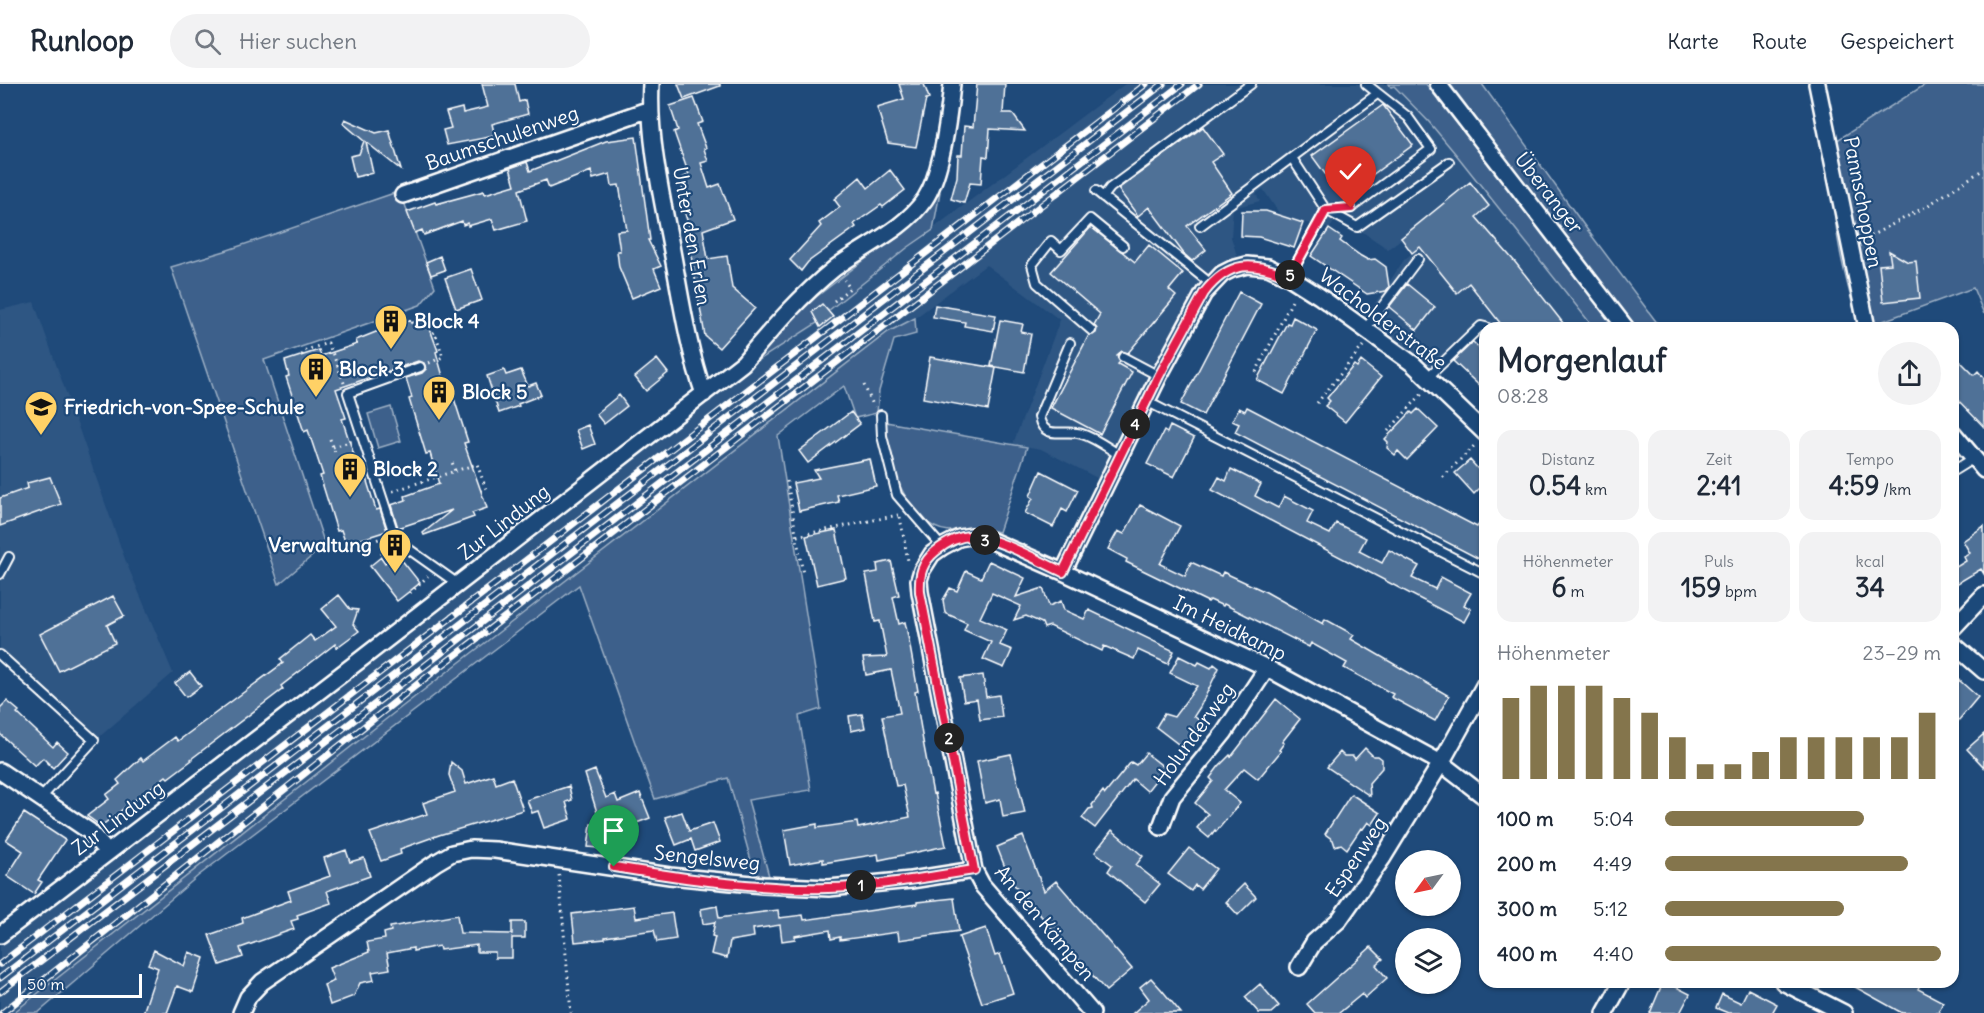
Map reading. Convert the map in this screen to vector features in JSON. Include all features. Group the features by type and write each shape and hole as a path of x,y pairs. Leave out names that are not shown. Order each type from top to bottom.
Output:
{"street":[{"name":"Unter den Erlen","path":"651,84 650,109 662,196 694,364 704,394"},
{"name":"Zur Lindung","path":"0,935 704,394 742,363 780,321 835,269 918,208 933,183 940,158 952,84"},
{"name":"Überanger","path":"1438,84 1621,322"},
{"name":"Pannschoppen","path":"1817,84 1866,322"},
{"name":"Baumschulenweg","path":"403,195 650,109"},
{"name":"Wacholderstraße","path":"1063,572 1146,401 1204,293 1222,274 1247,265 1268,267 1295,280 1369,330 1431,379 1479,434"},
{"path":"1959,440 1979,464"},
{"name":"Im Heidkamp","path":"942,547 959,538 971,536 992,541 1063,572 1267,668 1440,763 1479,793"},
{"path":"919,580 925,562 942,547"},
{"name":"An den Kämpen","path":"919,580 974,870 982,885 1092,1013"},
{"path":"1959,622 1984,595"},
{"path":"1959,649 1984,671"},
{"name":"Holunderweg","path":"1161,827 1172,797 1224,733 1267,668"},
{"path":"1440,763 1479,695"},
{"name":"Espenweg","path":"1299,967 1314,942 1339,920 1382,859 1440,763"},
{"path":"0,771 89,831 107,852"},
{"name":"Sengelsweg","path":"241,1013 248,997 262,982 435,863 452,853 471,849 557,858 670,876 763,885 829,888 911,880 974,870"},
{"path":"1605,1013 1619,988"},
{"path":"1795,988 1844,1013"}],"lane":[{"path":"1211,284 1100,194 1251,84"},
{"path":"1326,210 1351,208 1431,149 1408,117 1366,84"},
{"path":"1200,226 1377,94"},
{"path":"1292,158 1326,210 1357,227 1449,162"},
{"path":"1295,280 1326,210"},
{"path":"1091,330 1037,283 1032,265 1051,241 1061,250 1090,219 1123,246"},
{"path":"1369,330 1418,259"},
{"path":"1431,379 1479,327"},
{"path":"1070,343 1039,417 1041,424 1052,433 1082,434 1120,455"},
{"path":"1123,357 1159,376"},
{"path":"420,367 348,393 383,494 396,540 458,584"},
{"path":"1146,401 1479,571"},
{"path":"881,415 882,436 897,495 942,547"},
{"path":"1959,469 1979,464"},
{"path":"0,574 9,557"},
{"path":"0,655 94,740 41,798"}],"path":[{"path":"1850,247 1927,206 1984,169"},
{"path":"834,301 850,288 835,269"},
{"path":"1256,372 1295,280"},
{"path":"1317,403 1369,330"},
{"path":"420,367 443,357 435,332 432,334"},
{"path":"302,355 303,351 328,343 348,393"},
{"path":"339,369 349,366"},
{"path":"1388,430 1431,379"},
{"path":"864,385 876,410 881,415"},
{"path":"333,447 364,438"},
{"path":"330,439 336,455"},
{"path":"1443,477 1479,440"},
{"path":"452,462 455,471"},
{"path":"383,494 477,464 486,489 481,491"},
{"path":"787,481 803,574"},
{"path":"897,495 910,570 919,580"},
{"path":"797,536 900,515"},
{"path":"364,539 365,544 394,534"},
{"path":"410,594 422,584 434,567"},
{"path":"557,858 571,1013"}],"shaded area":[{"path":"1125,84 1389,84 1391,87 1394,86 1429,122 1589,322 1479,322 1429,374 1363,321 1404,260 1412,253 1401,239 1388,249 1339,216 1329,229 1281,216 1263,189 1256,194 1260,201 1233,208 1231,237 1239,262 1218,272 1101,480 1041,449 1013,444 1060,320 986,265 915,318 888,332 390,716 13,1013 0,1013 0,942 745,369 817,323 828,311 907,248"},
{"path":"1389,84 1426,84 1612,322 1589,322 1429,122 1394,86 1391,87"},
{"path":"1450,84 1482,84 1656,322 1630,322"},
{"path":"1926,84 1984,84 1984,314 1973,288 1880,322 1871,322 1834,142"},
{"path":"935,188 940,192 933,230 828,311 817,323 745,369 816,297 911,224"},
{"path":"1834,189 1863,322 1857,322 1850,294 1834,207"},
{"path":"400,191 435,287 420,305 264,360 325,545 279,584 171,267 225,251"},
{"name":"Friedrich-von-Spee-Schule","path":"34,302 126,562 173,673 90,745 0,663 0,310"},
{"path":"915,318 916,334 894,340 879,391 877,413 855,418 844,386 778,436 821,709 799,716 811,790 748,800 769,876 755,875 728,778 655,799 579,585 198,876 38,1013 13,1013 390,716 888,332"},
{"path":"391,407 401,441 378,448 368,414"},
{"path":"886,422 1027,447 999,532 972,528 949,531 934,527 921,517 910,504 894,471 886,436"}],"building":[{"path":"482,84 515,84 519,102 525,100 528,114 492,124 495,136 447,145 443,130 451,128 446,112 462,108 463,113 488,107"},
{"path":"678,84 720,84 720,86 684,99"},
{"path":"899,84 924,84 929,98 926,99 916,147 888,143 877,107 904,99"},
{"path":"977,84 1005,84 1003,113 1012,113 1025,131 990,129 988,157 983,156 981,184 970,183 964,203 951,199 957,177 958,155 962,155 964,126 973,127"},
{"path":"694,98 703,122 697,124 706,148 704,149 708,161 701,163 709,188 720,184 733,219 703,230 708,259 727,256 732,288 755,308 719,348 705,336 689,243 694,241 685,214 691,212 679,179 689,175 674,132 678,130 670,106"},
{"path":"1383,105 1413,145 1342,197 1312,156"},
{"path":"345,119 376,133 389,130 401,170 366,142 373,173 355,177 350,156 359,154 364,141 343,123"},
{"path":"1203,127 1223,154 1211,162 1232,193 1187,226 1206,250 1192,261 1184,254 1149,207 1138,216 1118,189"},
{"path":"636,137 650,240 648,240 661,266 654,269 661,286 632,298 619,267 617,251 620,251 617,231 627,230 619,185 612,186 610,174 593,179 591,171 549,188 546,180 519,190 527,221 496,230 492,219 468,226 468,223 463,225 462,221 424,235 422,230 415,233 407,212 435,202 436,204 484,191 485,194 515,185 510,168 527,162 530,171 606,141"},
{"path":"890,170 905,190 883,207 881,205 854,224 856,227 808,262 801,271 790,260 821,226 819,223 840,207 834,199 860,177 868,188"},
{"path":"1470,182 1489,206 1476,217 1562,322 1499,322 1469,283 1457,293 1420,247 1412,253 1401,238"},
{"path":"1242,211 1266,211 1303,223 1294,248 1259,237 1241,236"},
{"path":"1091,227 1135,262 1149,245 1183,273 1169,290 1176,296 1128,353 1122,351 1117,355 1120,362 1118,364 1132,372 1100,434 1051,408 1089,335 1096,333 1097,329 1094,325 1100,314 1051,272"},
{"path":"1329,229 1342,238 1340,241 1361,256 1368,260 1375,259 1386,267 1389,287 1386,291 1367,294 1311,256"},
{"path":"1889,251 1908,262 1916,261 1920,298 1883,302 1879,265 1891,264"},
{"path":"440,256 445,270 431,275 426,262"},
{"path":"471,269 482,300 456,309 445,278"},
{"path":"1407,284 1435,307 1417,330 1389,307"},
{"path":"1239,292 1261,304 1203,415 1181,404"},
{"path":"822,304 833,317 820,327 812,312"},
{"path":"935,305 996,315 993,331 964,326 965,322 933,317"},
{"path":"1293,317 1317,330 1284,394 1257,380 1287,323 1290,324"},
{"path":"426,318 438,351 436,352 446,387 450,386 468,442 464,443 487,508 472,513 474,517 424,535 423,533 452,510 398,528 391,505 406,500 405,496 439,484 430,453 426,454 409,399 412,398 406,378 422,373 426,369 424,363 418,361 336,389 346,418 342,419 357,464 361,462 376,510 380,509 387,531 346,544 341,530 337,531 320,476 323,475 308,430 304,432 286,377 289,376 285,361 319,350 321,356 357,344 356,340 376,332 410,320 411,323"},
{"path":"1000,320 1023,324 1021,332 1031,334 1024,372 991,366"},
{"path":"1473,342 1479,348 1479,385 1453,361"},
{"path":"930,357 996,368 988,410 923,398"},
{"path":"657,359 668,373 646,391 635,377"},
{"path":"1959,360 1974,375 1978,371 1984,378 1984,427 1959,401"},
{"path":"1361,361 1381,377 1345,422 1325,406 1330,401 1327,398 1354,365 1357,367"},
{"path":"504,370 506,375 521,370 528,386 536,383 541,395 499,413 487,376"},
{"path":"619,395 627,406 604,424 596,414"},
{"path":"1247,407 1477,527 1479,524 1479,559 1235,432 1239,424 1232,421 1239,408 1245,411"},
{"path":"1418,409 1438,428 1407,460 1398,451 1395,455 1387,448 1388,442 1385,439 1411,412 1413,414"},
{"path":"851,412 860,424 808,463 799,451"},
{"path":"588,425 595,444 583,449 576,430"},
{"path":"1170,426 1194,438 1174,477 1147,464 1164,431 1167,433"},
{"path":"870,459 876,486 837,495 839,502 799,511 793,483 819,478 814,470"},
{"path":"1470,460 1479,470 1479,489 1474,494 1455,473"},
{"path":"1231,469 1261,484 1255,496 1278,508 1284,496 1313,511 1307,523 1330,534 1336,523 1366,538 1359,551 1382,563 1389,550 1419,566 1412,578 1435,589 1441,577 1471,593 1464,605 1471,609 1464,622 1212,490 1219,477 1226,481"},
{"path":"1041,471 1078,490 1067,512 1062,509 1053,527 1025,513 1033,498 1030,496"},
{"path":"50,477 61,504 0,526 0,498 28,488 27,483"},
{"path":"1140,505 1180,526 1160,564 1185,576 1191,562 1221,576 1223,572 1266,592 1323,624 1325,619 1354,635 1351,639 1449,696 1435,721 1391,697 1393,694 1344,668 1347,663 1311,643 1309,647 1224,604 1223,606 1210,600 1208,602 1126,562 1127,559 1108,549 1118,531 1124,534"},
{"path":"1984,526 1984,574 1981,569 1959,582 1959,565 1966,561 1964,557 1970,553 1963,541"},
{"path":"836,530 846,578 817,585 806,536"},
{"name":"Verwaltung","path":"397,554 420,583 397,601 370,566 381,557 385,563"},
{"path":"891,561 899,595 893,597 899,624 905,622 918,691 915,692 923,741 946,846 879,860 878,854 823,863 823,859 790,865 784,830 817,824 817,828 857,822 858,828 910,817 903,785 896,786 882,716 900,713 891,670 866,675 863,658 887,657 880,621 875,622 866,574 878,572 877,564"},
{"path":"989,561 1025,578 1016,597 1043,588 1049,606 1061,601 1064,610 1084,619 1089,610 1174,651 1168,664 1138,650 1134,659 1104,646 1102,651 1050,626 1044,628 1042,623 1026,616 1014,620 1021,606 992,593 980,618 1007,630 1000,645 1012,650 1004,668 983,659 991,642 964,630 967,623 945,613 943,600 950,588 957,591 966,571 981,578"},
{"path":"339,595 350,609 358,610 353,624 359,631 336,648 335,644 281,686 283,689 192,760 168,778 166,776 101,826 87,816 109,799 106,795 120,784 117,780 141,758 143,761 175,737 178,741 283,663 280,659 310,635 315,641 336,626 322,609"},
{"path":"113,596 124,616 107,625 115,643 59,671 40,634"},
{"path":"1179,656 1197,665 1199,662 1211,668 1214,664 1219,668 1194,716 1201,722 1182,747 1156,727 1164,714 1174,717 1197,686 1170,673"},
{"path":"190,672 201,686 186,697 175,683"},
{"path":"983,675 986,697 999,695 1002,717 980,720 977,699 964,701 960,678"},
{"path":"1959,680 1978,697 1959,720"},
{"path":"1276,699 1300,719 1282,742 1284,743 1279,750 1281,751 1258,779 1244,768 1224,790 1240,803 1209,838 1197,828 1208,814 1195,803 1213,781 1210,778 1219,766 1230,755 1231,757"},
{"path":"7,701 53,747 57,742 68,752 53,768 43,758 35,766 0,734 0,708"},
{"path":"862,714 865,728 851,731 849,716"},
{"path":"1984,734 1984,767 1967,749"},
{"path":"1365,748 1373,756 1382,759 1382,768 1369,783 1370,796 1327,767 1340,752 1344,756 1353,756 1355,759"},
{"path":"1146,753 1165,768 1147,791 1133,779 1095,828 1082,818 1089,809 1093,808 1092,805 1103,791 1105,794 1131,762 1136,765"},
{"path":"1011,754 1025,813 1003,817 1000,799 985,803 977,761"},
{"path":"451,762 462,771 466,784 493,775 496,784 512,778 523,810 400,849 401,854 381,861 370,833 427,814 423,803 455,792 449,775"},
{"path":"595,770 606,798 615,794 618,802 640,793 650,818 623,828 617,827 612,858 609,849 588,847 591,824 601,825 585,774"},
{"path":"569,786 572,800 566,802 571,819 544,828 538,811 532,813 527,800"},
{"path":"1351,794 1380,813 1372,825 1368,822 1363,829 1361,828 1347,849 1341,844 1335,846 1333,840 1325,834"},
{"path":"682,812 689,831 713,823 720,842 695,851 691,839 676,845 665,817"},
{"path":"24,813 65,840 38,880 42,882 34,894 7,876 23,851 6,840"},
{"path":"1112,830 1143,856 1136,865 1160,884 1145,902 1108,871 1112,865 1095,852"},
{"path":"1023,836 1044,891 1056,881 1132,969 1106,991 1010,880 997,847"},
{"path":"1189,848 1216,869 1200,889 1195,885 1191,891 1168,874"},
{"path":"346,850 350,862 364,858 370,876 327,891 331,903 297,915 298,919 291,921 294,929 240,948 243,957 220,965 209,935 243,923 242,918 291,900 288,891 330,876 324,858"},
{"path":"1244,884 1256,897 1238,915 1226,902"},
{"path":"954,898 959,931 899,940 898,932 840,940 840,937 831,939 830,930 795,936 795,939 782,941 780,925 753,929 754,937 730,941 727,958 711,954 715,937 712,936 715,922 703,924 701,909 717,906 719,918 778,910 779,918 803,915 804,920"},
{"path":"634,906 636,918 672,913 676,939 657,942 654,930 575,942 572,914"},
{"path":"457,915 460,933 512,934 512,922 525,922 525,938 512,938 512,958 495,958 495,952 477,952 477,945 440,950 439,946 413,951 413,948 387,953 390,969 372,972 374,980 360,983 354,996 330,1005 324,985 334,981 329,968 369,952 367,942 385,939 384,933 391,931 390,927"},
{"path":"986,928 995,956 1000,954 1013,993 982,1003 959,937"},
{"path":"1371,947 1383,959 1376,965 1387,978 1365,998 1362,994 1339,1013 1315,1013 1307,1004"},
{"path":"154,950 184,966 189,952 204,958 193,992 177,986 167,1013 143,1013 158,968 148,964"},
{"path":"1151,978 1181,1013 1133,1013 1149,999 1140,987"},
{"path":"1260,984 1279,1006 1271,1013 1259,1013 1245,997"},
{"path":"1660,988 1678,988 1690,994 1680,1013 1650,1013"},
{"path":"1857,988 1918,988 1943,1002 1938,1013 1902,1013"},
{"path":"1748,989 1777,1004 1772,1013 1728,1013 1716,1008 1722,994 1741,1003"}],"railway":[{"path":"0,964 1146,84"},
{"path":"0,978 1163,84"},
{"path":"0,992 1182,84"},
{"path":"2,1013 419,683 1199,84"}],"place":[{"name":"Block 4","path":"391,350"},
{"name":"Block 3","path":"316,398"},
{"name":"Block 5","path":"439,421"},
{"name":"Friedrich-von-Spee-Schule","path":"41,436"},
{"name":"Block 2","path":"350,498"},
{"name":"Verwaltung","path":"395,574"}],"route":[{"path":"614,867 670,876 763,885 829,888 911,880 974,870 920,592 919,580 925,562 932,554 950,542 971,536 992,541 1063,572 1159,376 1211,284 1222,274 1247,265 1268,267 1289,277 1326,210 1351,208"}]}
